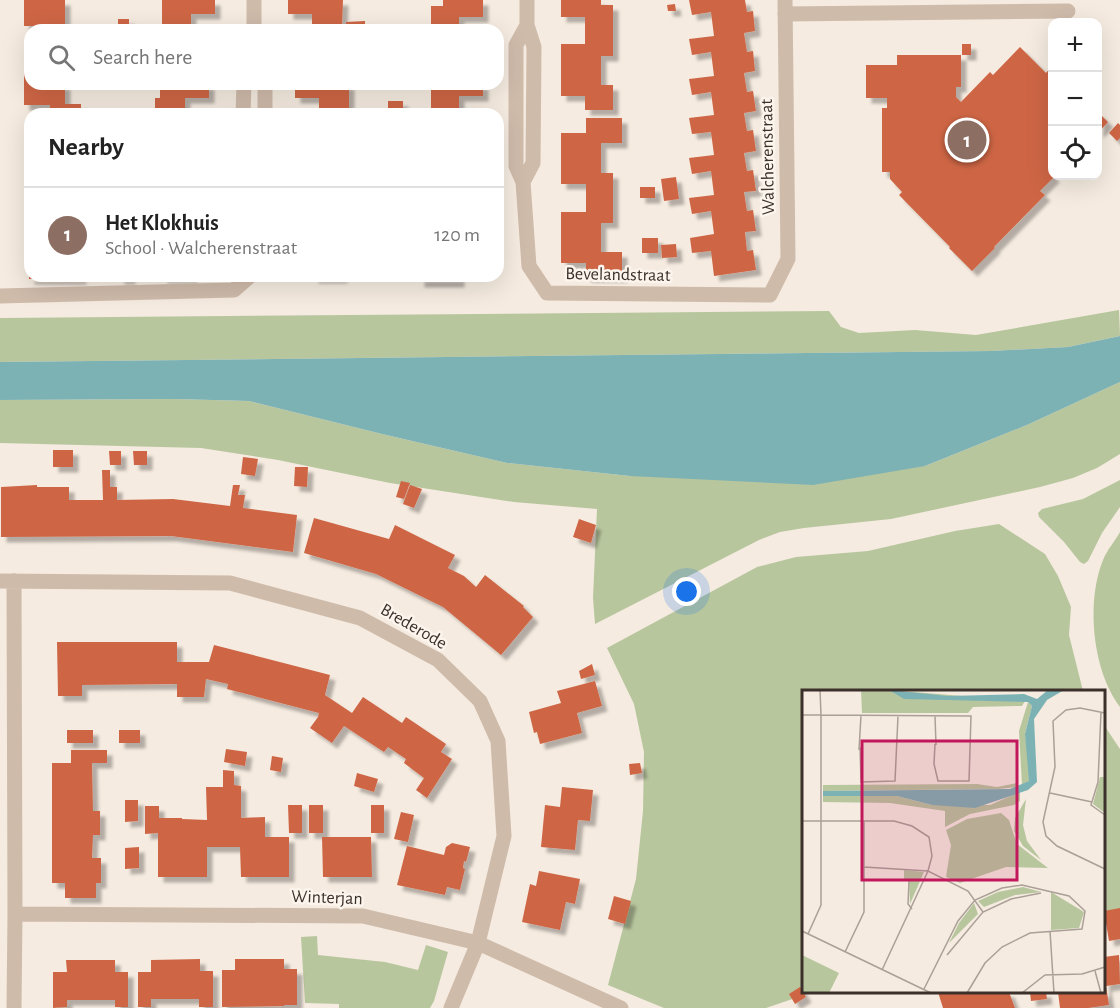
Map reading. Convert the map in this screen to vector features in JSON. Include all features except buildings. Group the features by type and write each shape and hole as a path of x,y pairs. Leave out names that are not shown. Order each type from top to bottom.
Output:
{"street":[{"path":"254,0 254,24"},
{"name":"Bevelandstraat","path":"527,0 527,25 516,45 516,166 523,182 529,266 547,293 770,295"},
{"name":"Walcherenstraat","path":"770,295 788,259 785,7 1068,11"},
{"path":"243,108 244,90"},
{"path":"265,90 265,108"},
{"path":"0,296 234,290 243,282"},
{"path":"7,581 15,914 14,1008"},
{"name":"Brederode","path":"7,581 230,583 360,618 438,660 480,700 498,741 504,836 478,943 451,1008"},
{"name":"Winterjan","path":"15,914 363,916 478,943 621,1008"}],"green space":[{"path":"1119,310 1120,336 1068,347 991,351 0,362 0,318 829,311 841,327 859,333 915,330 976,335"},
{"path":"1120,382 1120,454 1097,468 1073,478 1040,487 891,519 780,532 759,540 595,624 593,598 597,509 514,502 390,483 278,460 201,448 0,443 0,400 174,399 249,401 507,463 630,476 925,466 1027,425"},
{"path":"1120,480 1120,507 1084,564 1039,517 1038,513 1042,509 1083,499"},
{"path":"999,524 1045,554 1058,576 1071,607 1069,635 1083,690 802,690 802,993 810,993 766,1008 664,1008 608,985 636,879 643,811 644,752 634,704 607,648 757,567 796,557 868,551 955,531"},
{"path":"1120,532 1120,707 1103,674 1098,655 1094,615 1095,595 1103,560"},
{"path":"1105,726 1120,749 1120,911 1105,912"},
{"path":"317,936 318,955 385,962 418,970 426,945 448,952 430,1008 339,1008 339,1004 305,1003 301,937"}],"water":[{"path":"1120,336 1120,382 1027,425 925,466 813,485 630,476 507,463 249,401 0,400 0,362 991,351 1068,347"}],"place":[{"name":"Het Klokhuis","path":"967,140"}]}
